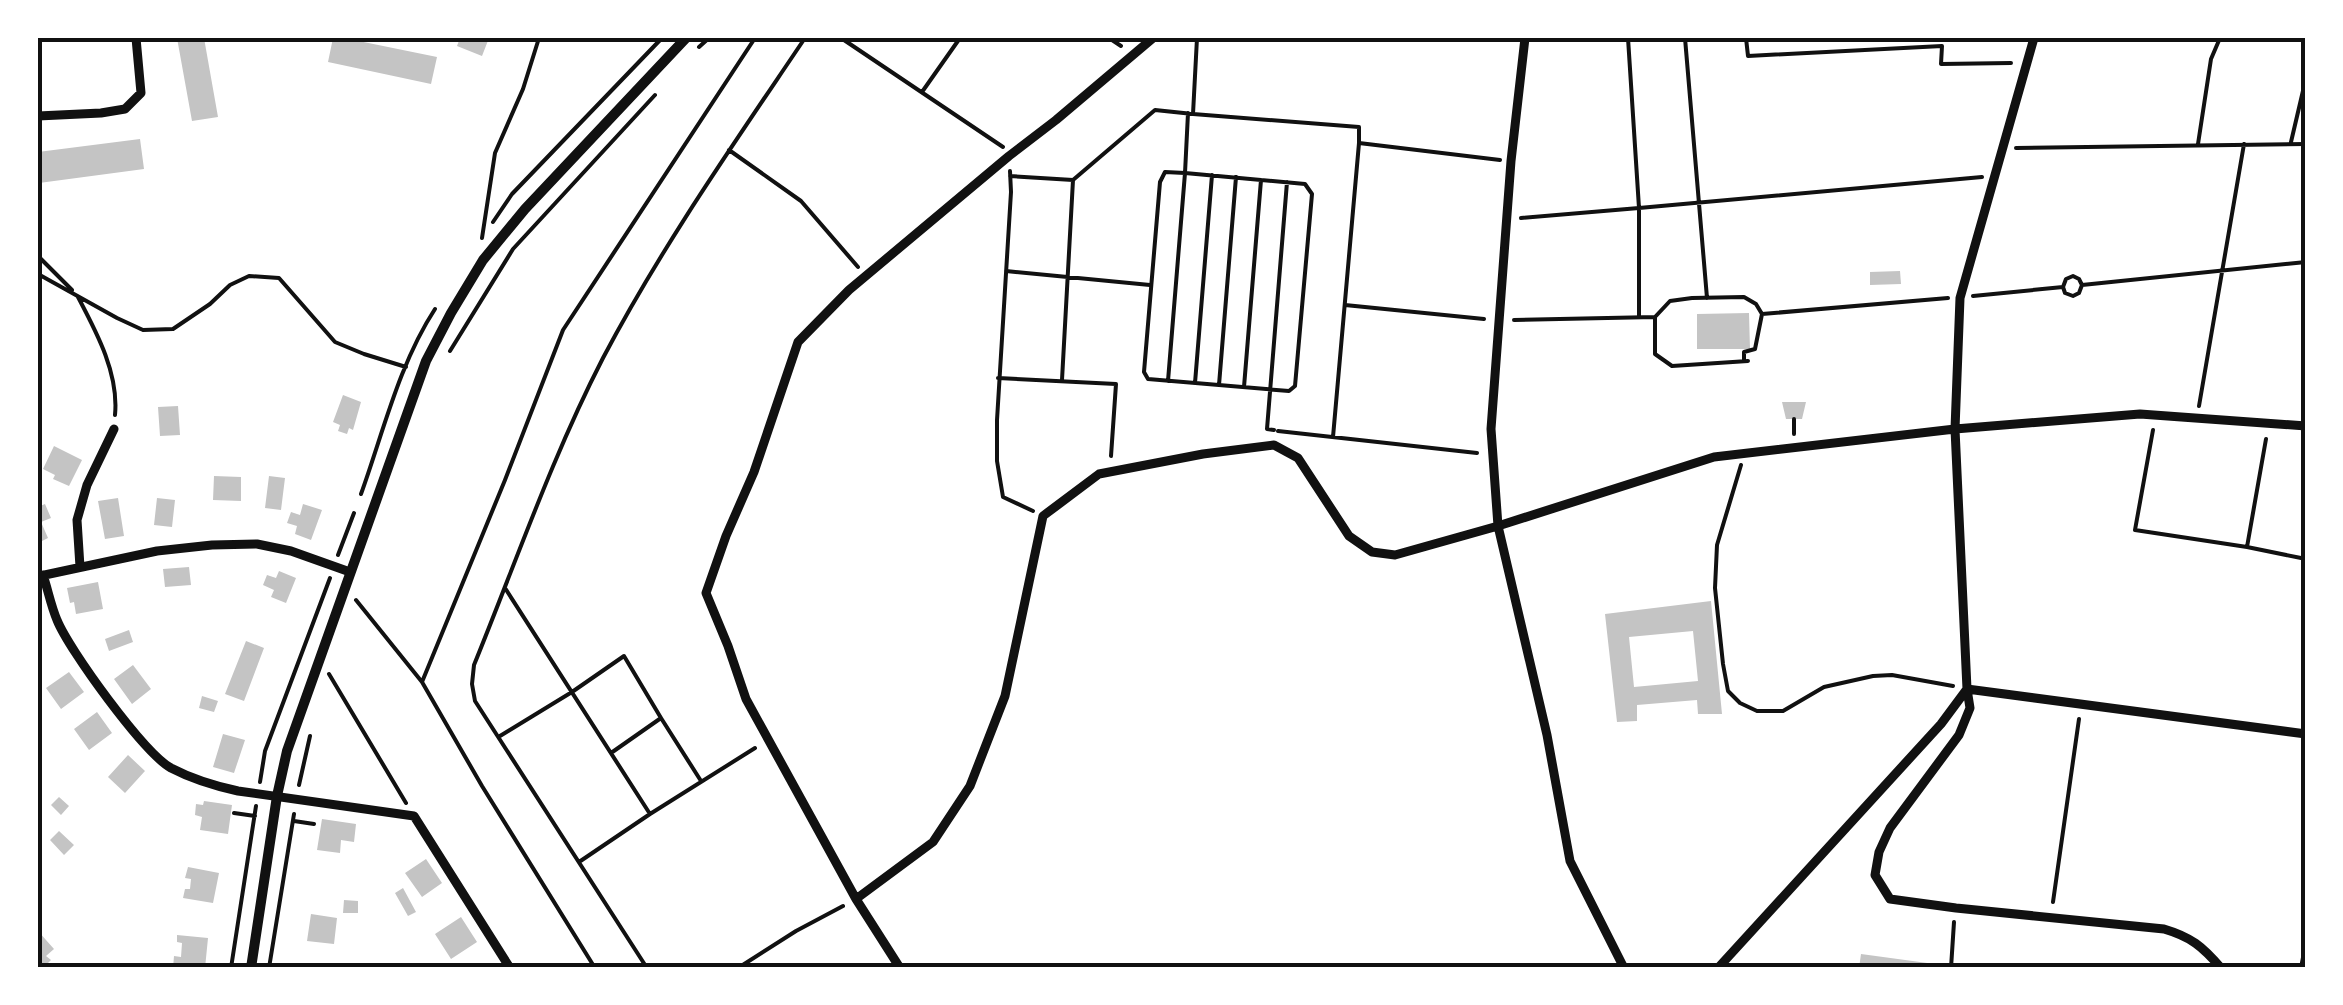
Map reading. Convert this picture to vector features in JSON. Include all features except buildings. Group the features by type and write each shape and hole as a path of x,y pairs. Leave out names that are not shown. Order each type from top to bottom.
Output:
{"street":[{"path":"38,116 101,114 125,109 141,93 136,38"},
{"path":"251,968 287,751 426,361 484,260 537,195 686,38"},
{"path":"900,968 856,899 746,699 706,593 754,472 798,342 866,276 1152,38"},
{"path":"1525,38 1511,161 1491,429 1498,526 1547,735 1570,861 1624,968"},
{"path":"2034,38 1960,298 1955,429 1970,708 1959,736 1890,828 1879,852 1875,875 1890,899 2164,929 2186,936 2206,950 2220,968"},
{"path":"856,899 933,842 970,786 1005,696 1044,516 1099,474 1274,445 1298,458 1349,536 1372,552 1395,555 1714,457 1955,429 2140,414 2306,426"},
{"path":"80,567 77,520 87,485 114,429"},
{"path":"350,572 291,551 257,544 157,551 40,576 57,622 84,665 132,729 168,766 213,785 414,816 510,968"},
{"path":"1967,689 2306,734"},
{"path":"1718,968 1941,724 1967,689"}],"path":[{"path":"482,238 495,153 524,88 540,38"},
{"path":"692,55 708,38"},
{"path":"422,682 563,330 756,38"},
{"path":"648,968 475,700 474,666 562,444 604,357 676,230 805,38"},
{"path":"841,38 1011,155 997,461 1003,497 1044,516"},
{"path":"922,92 960,38"},
{"path":"1168,381 1197,38"},
{"path":"1353,38 1370,38"},
{"path":"1628,38 1639,208 1640,317"},
{"path":"1685,38 1707,298"},
{"path":"1746,38 1748,56 1942,46 1942,64 2026,64"},
{"path":"2198,144 2211,60 2220,38"},
{"path":"2290,144 2306,78"},
{"path":"448,354 513,249 654,96"},
{"path":"1010,176 1072,180 1155,110 1359,128 1333,437"},
{"path":"1359,143 1511,161"},
{"path":"2197,418 2244,144"},
{"path":"2002,149 2306,144"},
{"path":"729,150 801,201 866,276"},
{"path":"1164,172 1212,175 1305,184 1312,194 1295,386 1288,391 1148,379 1144,372 1160,182 1164,172"},
{"path":"1194,383 1212,175"},
{"path":"1507,220 1994,176"},
{"path":"1219,385 1236,177"},
{"path":"1062,380 1072,180"},
{"path":"1244,388 1261,180"},
{"path":"1287,182 1267,429 1493,455"},
{"path":"38,256 77,295 96,331 117,393 114,429"},
{"path":"2082,284 2306,262"},
{"path":"1006,271 1152,285"},
{"path":"38,274 143,330 172,329 210,304 230,285 249,276 280,278 335,342 406,367"},
{"path":"2073,276 2082,284 2073,296 2063,287 2066,279 2073,276"},
{"path":"1762,314 2063,287"},
{"path":"1744,296 1762,314 1755,349 1744,352 1746,361 1672,366 1655,354 1654,317 1670,300 1744,296"},
{"path":"1345,305 1499,320 1654,317"},
{"path":"998,378 1116,384 1110,472"},
{"path":"2156,416 2135,530 2306,559"},
{"path":"2247,547 2269,423"},
{"path":"1274,445 1278,431"},
{"path":"1745,453 1717,545 1715,588 1728,691 1740,703 1757,710 1783,711 1824,687 1873,676 1892,674 1967,689"},
{"path":"504,588 650,814"},
{"path":"357,600 422,682 596,968"},
{"path":"498,738 624,656 702,782"},
{"path":"324,687 329,674 414,816"},
{"path":"2050,917 2081,704"},
{"path":"611,753 661,718"},
{"path":"269,968 296,799 312,729"},
{"path":"579,862 768,740"},
{"path":"738,968 856,899"},
{"path":"1951,968 1956,908"},
{"path":"2301,968 2306,942"}]}
